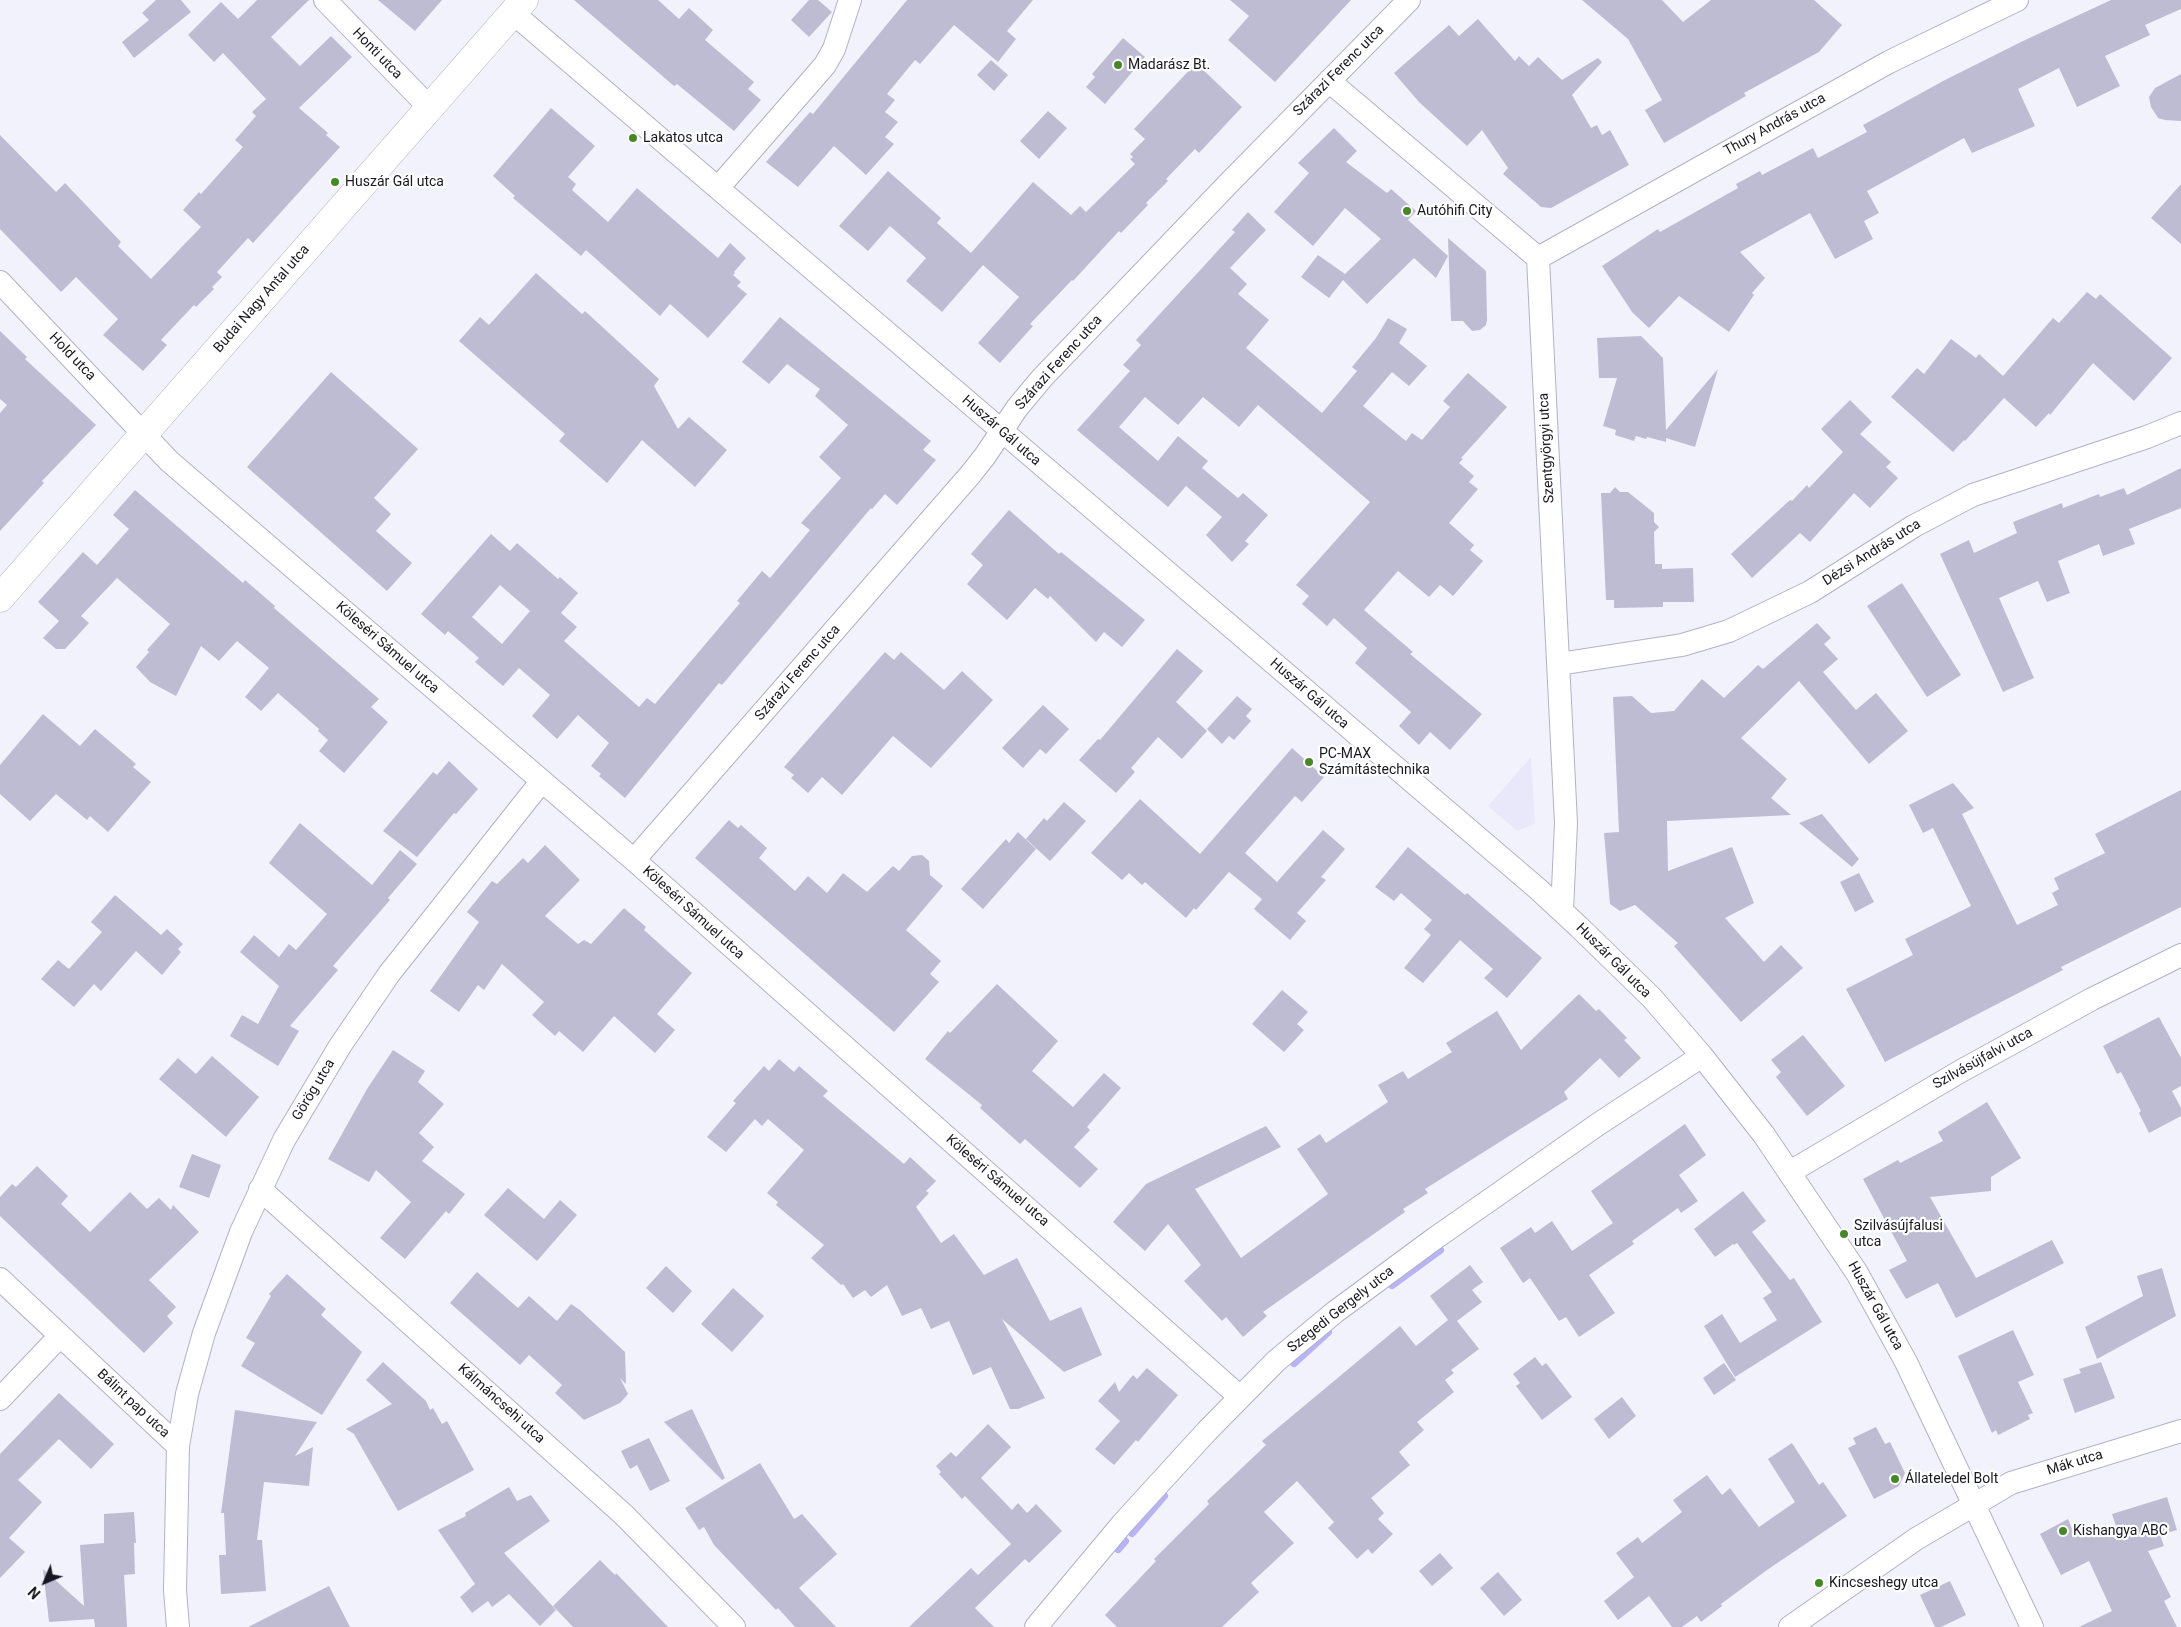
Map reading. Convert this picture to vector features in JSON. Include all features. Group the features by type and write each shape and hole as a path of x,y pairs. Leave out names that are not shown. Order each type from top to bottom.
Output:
{"street":[{"name":"Honti utca","path":"325,0 429,107"},
{"path":"718,188 825,65 834,49 850,0"},
{"name":"Szárazi Ferenc utca","path":"634,860 970,475 1022,401 1042,378 1233,178 1409,0"},
{"name":"Thury András utca","path":"1538,258 1880,66 2017,0"},
{"name":"Budai Nagy Antal utca","path":"0,598 519,6"},
{"name":"Huszár Gál utca","path":"519,6 718,188 1562,911 1652,998 1702,1056 1790,1172 1840,1246 1906,1362 2032,1627"},
{"path":"1329,82 1538,258"},
{"name":"Szentgyörgyi utca","path":"1538,258 1566,823 1562,911"},
{"name":"Hold utca","path":"0,282 144,433"},
{"name":"Dézsi András utca","path":"1559,664 1682,645 1729,631 1810,592 1914,526 1973,495 2181,423"},
{"name":"Köleséri Sámuel utca","path":"144,433 169,461 634,860 1240,1396"},
{"name":"Görög utca","path":"178,1446 187,1394 204,1333 260,1188 284,1140 340,1046 384,982 541,782"},
{"name":"Szilvásújfalvi utca","path":"1790,1172 1961,1071 2092,1000 2181,955"},
{"name":"Szegedi Gergely utca","path":"1036,1627 1123,1523 1240,1396 1276,1361 1360,1292 1589,1131 1702,1056"},
{"name":"Kálmáncsehi utca","path":"260,1188 624,1515 734,1627"},
{"name":"Bálint pap utca","path":"0,1279 178,1446 174,1590 178,1627"},
{"path":"0,1399 60,1336"},
{"name":"Mák utca","path":"1973,1504 2025,1477 2181,1431"},
{"path":"1790,1627 1893,1554 1973,1504"}],"shaded area":[{"path":"1531,757 1535,824 1517,831 1488,806"}],"building":[{"path":"156,0 181,0 191,12 134,58 122,42 149,20 142,13"},
{"path":"257,0 309,0 271,37 300,66 331,36 352,57 299,108 328,133 326,135 340,147 253,243 248,238 217,272 222,277 212,287 214,289 196,307 194,305 161,340 167,345 143,371 103,335 118,319 76,277 61,292 0,229 0,135 56,192 65,183 121,242 118,246 151,279 201,227 183,210 199,192 201,194 243,147 235,140 256,116 252,112 266,99 223,53 214,62 188,35 221,2 238,19"},
{"path":"378,0 442,0 415,31"},
{"path":"574,0 658,0 679,19 689,8 713,30 705,40 754,82 748,89 761,100 734,131 677,84 674,86"},
{"path":"809,0 818,0 832,12 809,37 791,20"},
{"path":"907,0 1033,0 1007,31 1016,39 998,62 954,25 920,64 915,60 887,94 895,100 885,112 898,122 885,137 894,144 866,175 834,146 798,187 766,162 810,112 813,114"},
{"path":"1230,0 1351,0 1275,82 1228,40 1249,16"},
{"path":"1582,0 1662,0 1683,22 1711,0 1814,0 1842,25 1819,52 1744,93 1746,96 1664,143 1645,110 1662,100 1628,39"},
{"path":"2111,0 2181,0 2181,9 2145,25 2150,35 2105,56 2120,86 2077,107 2059,68 2018,89 2035,126 1972,153 1964,138 1867,191 1879,213 1864,221 1873,239 1835,259 1810,213 1740,252 1765,278 1752,293 1754,295 1729,332 1679,296 1649,328 1632,312 1602,266 1658,229 1660,232 1738,188 1736,184 1760,171 1762,175 1813,148 1818,158 1867,132 1863,125 1945,80"},
{"path":"1478,19 1515,61 1519,56 1529,66 1538,57 1562,80 1598,58 1602,62 1572,95 1591,128 1597,125 1602,135 1610,130 1629,165 1551,208 1541,207 1503,174 1508,168 1482,130 1467,146 1419,102 1394,73 1449,25 1459,36"},
{"name":"Madarász Bt.","path":"1123,38 1145,57 1105,104 1086,87 1095,77 1092,74"},
{"path":"991,60 1008,75 994,91 977,75"},
{"path":"1196,63 1242,107 1199,153 1195,149 1166,179 1168,181 1146,203 1148,205 1121,233 1119,231 1030,324 1033,326 1000,363 978,343 1019,297 983,265 942,312 906,281 926,258 890,226 868,251 839,226 888,171 941,218 937,223 971,253 1033,182 1071,215 1080,206 1086,212 1135,164 1130,159 1133,157 1130,154 1145,139 1134,129"},
{"path":"2181,74 2181,121 2158,118 2151,107 2149,97 2155,88"},
{"path":"551,108 595,146 568,177 576,184 572,190 608,222 637,188 718,258 730,243 746,258 733,275 741,282 737,286 747,294 708,338 670,304 660,316 586,250 581,256 513,198 515,196 493,176"},
{"path":"1048,111 1067,128 1039,159 1020,141"},
{"path":"1334,128 1357,151 1346,162 1387,193 1391,189 1416,211 1408,220 1448,256 1436,278 1414,258 1367,304 1343,280 1329,298 1301,277 1318,255 1345,274 1381,239 1345,208 1313,246 1274,212 1309,173 1298,163"},
{"path":"2181,184 2181,244 2151,218"},
{"path":"1248,212 1266,230 1230,268 1247,284 1238,294 1269,320 1246,348 1322,413 1357,371 1352,367 1376,338 1388,318 1407,329 1399,343 1427,366 1409,386 1392,372 1363,406 1406,441 1412,433 1422,440 1450,407 1443,401 1468,373 1507,407 1461,458 1463,459 1459,463 1474,476 1469,482 1478,489 1449,523 1474,545 1470,550 1483,561 1453,596 1440,585 1429,597 1398,571 1364,610 1413,652 1410,654 1482,714 1450,750 1430,732 1419,745 1399,726 1411,712 1355,663 1367,648 1334,618 1327,626 1302,604 1309,596 1296,585 1370,502 1258,405 1239,427 1203,397 1178,425 1145,397 1119,427 1158,461 1178,436 1208,461 1202,468 1238,498 1243,493 1268,515 1245,541 1249,544 1232,562 1206,535 1222,517 1186,486 1168,507 1077,430 1130,371 1123,365 1141,345 1136,340 1235,232 1232,230"},
{"path":"1448,238 1486,271 1487,320 1486,325 1480,330 1472,331 1463,321 1451,321"},
{"path":"536,273 582,314 585,311 659,379 654,386 678,429 689,417 727,450 695,487 642,440 607,483 559,441 565,434 459,341 480,317 489,325"},
{"path":"2087,292 2096,299 2100,294 2172,358 2134,401 2093,363 2050,415 2049,413 2036,427 2004,398 1953,452 1891,397 1917,368 1924,374 1951,339 1976,358 1979,354 2003,376 2053,318 2059,323"},
{"path":"780,317 931,441 923,450 936,460 897,505 885,494 871,508 722,685 719,683 625,798 599,776 601,774 591,766 609,743 578,715 557,739 532,716 550,695 519,668 503,686 475,662 479,658 448,631 445,635 421,614 491,534 510,551 517,543 558,579 560,577 578,593 561,613 577,627 564,641 639,707 647,698 655,704 740,603 737,601 762,571 770,578 810,530 801,523 841,478 819,457 848,425 815,396 820,389 787,364 769,384 742,362","holes":["500,585 530,611 502,644 472,617"]},
{"path":"0,331 27,357 25,359 96,425 42,481 44,483 0,531 0,413 7,405 0,399"},
{"path":"1641,336 1663,358 1666,430 1718,369 1695,447 1666,438 1666,442 1636,436 1634,441 1615,435 1616,430 1603,426 1617,378 1599,378 1597,338"},
{"path":"331,372 418,449 374,498 391,514 376,531 412,563 387,591 247,467"},
{"path":"1850,400 1872,422 1860,434 1891,462 1886,467 1898,478 1870,508 1854,493 1810,542 1800,533 1752,578 1731,554 1790,500 1792,501 1807,485 1809,488 1843,452 1821,429"},
{"path":"2181,468 2181,508 2129,529 2135,544 2103,556 2099,544 2058,561 2070,593 2047,602 2038,581 1999,598 2034,678 2003,692 1940,554 1969,540 1974,553 2017,533 2013,522 2062,503 2063,508 2099,494 2100,497 2124,488 2127,495"},
{"path":"1615,487 1620,492 1628,492 1654,513 1654,522 1659,527 1654,532 1655,564 1662,564 1662,569 1693,568 1694,602 1663,602 1663,607 1614,608 1614,600 1606,600 1601,493 1610,493"},
{"path":"135,490 243,583 245,580 275,606 274,608 379,699 371,707 388,722 344,773 319,751 328,740 318,731 319,729 278,693 261,711 245,697 269,668 237,641 219,661 201,646 176,696 150,682 136,667 149,652 147,650 170,624 117,578 81,616 89,623 65,649 56,649 43,638 59,621 38,602 83,552 97,565 129,529 113,515"},
{"path":"1009,510 1059,554 1061,552 1145,620 1122,647 1104,632 1096,642 1050,596 1048,599 1035,588 1007,620 967,584 983,565 971,554"},
{"path":"1902,583 1961,675 1927,697 1867,606"},
{"path":"1817,623 1831,638 1824,644 1838,659 1823,672 1856,710 1876,693 1908,731 1869,764 1799,681 1741,738 1787,779 1771,798 1791,815 1667,821 1668,871 1732,847 1754,903 1725,918 1764,962 1781,945 1803,968 1741,1022 1674,946 1678,943 1635,905 1620,911 1610,904 1604,833 1619,832 1613,697 1632,696 1651,713 1674,711 1702,679 1724,698 1758,665 1763,669"},
{"path":"1177,649 1203,671 1176,702 1207,731 1182,759 1158,737 1131,768 1135,772 1116,793 1079,760 1098,739 1100,740"},
{"path":"885,652 894,660 901,652 944,690 962,671 993,700 931,768 893,736 842,795 822,777 808,793 791,778 794,775 784,767"},
{"path":"1237,696 1252,709 1246,716 1251,721 1234,740 1229,736 1222,744 1207,729"},
{"path":"1043,705 1069,729 1046,754 1040,749 1023,768 1002,748"},
{"path":"43,714 80,746 95,729 136,764 133,767 151,782 108,832 90,816 87,820 56,794 30,821 0,794 0,765"},
{"path":"1292,748 1324,777 1302,802 1295,796 1245,853 1277,882 1323,830 1345,849 1321,877 1326,880 1297,913 1306,921 1290,940 1254,909 1262,899 1229,872 1196,910 1194,908 1186,918 1145,882 1142,885 1129,873 1122,880 1091,853 1140,799 1200,854"},
{"path":"449,761 478,789 456,814 454,813 417,857 383,831 433,772 437,775"},
{"path":"1953,783 1974,808 1962,814 2017,925 2058,905 2052,893 2059,889 2054,878 2105,853 2095,834 2181,790 2181,907 2061,967 2063,970 1885,1062 1846,989 1913,955 1905,939 1971,906 1933,828 1923,833 1909,805"},
{"path":"1064,802 1086,821 1050,861 1026,839 1044,818 1047,821"},
{"path":"1822,814 1859,859 1852,867 1799,823"},
{"path":"729,820 738,828 741,825 767,848 759,858 795,891 808,876 827,893 843,873 867,892 893,866 899,871 912,856 922,855 929,861 930,875 943,886 906,930 941,961 930,974 939,982 894,1032 695,858"},
{"path":"300,823 372,885 400,850 417,864 388,898 390,900 333,966 338,970 290,1026 299,1031 278,1066 230,1036 242,1015 258,1024 279,986 240,952 254,935 279,957 289,944 296,950 327,914 269,863"},
{"path":"1018,832 1036,849 983,909 961,889 1006,839 1009,843"},
{"path":"545,845 580,880 545,916 578,944 584,940 591,944 624,908 646,927 644,930 692,973 657,1014 675,1030 655,1053 614,1016 583,1052 559,1031 555,1036 532,1015 544,1002 502,964 484,990 478,985 459,1012 430,991 479,922 467,912 492,881 497,884 523,858 528,863"},
{"path":"1408,847 1465,895 1467,893 1542,958 1507,998 1484,978 1493,969 1460,940 1423,983 1404,968 1431,935 1424,929 1432,920 1401,893 1394,901 1375,887"},
{"path":"1859,873 1874,902 1855,912 1840,882"},
{"path":"115,895 161,935 167,929 183,944 178,949 181,952 162,975 136,951 101,991 94,984 74,1007 41,979 58,960 69,969 102,932 91,922"},
{"path":"997,984 1058,1041 1032,1071 1073,1107 1104,1073 1121,1088 1087,1127 1090,1130 1074,1147 1098,1169 1080,1188 1025,1139 1020,1144 980,1108 982,1105 925,1059 948,1031 950,1033"},
{"path":"1282,990 1308,1012 1297,1024 1304,1030 1284,1052 1252,1024"},
{"path":"1579,994 1596,1011 1599,1009 1627,1038 1624,1040 1641,1058 1619,1078 1600,1058 1564,1092 1568,1099 1425,1189 1428,1193 1403,1209 1405,1212 1263,1312 1267,1316 1243,1337 1226,1317 1222,1321 1184,1281 1201,1265 1168,1224 1145,1251 1113,1222 1146,1184 1266,1126 1281,1147 1195,1189 1241,1258 1328,1194 1297,1149 1320,1134 1326,1143 1388,1102 1378,1085 1403,1071 1408,1079 1452,1052 1446,1043 1497,1011 1521,1050"},
{"path":"2159,1017 2181,1058 2181,1086 2172,1091 2181,1108 2181,1116 2149,1133 2139,1113 2141,1111 2121,1072 2117,1074 2103,1046"},
{"path":"1803,1035 1845,1086 1807,1116 1776,1077 1781,1072 1771,1060"},
{"path":"393,1050 425,1071 418,1082 444,1104 419,1133 434,1147 422,1161 465,1194 449,1214 446,1211 405,1259 380,1238 411,1202 376,1170 369,1182 328,1159 367,1089"},
{"path":"212,1056 259,1097 226,1137 159,1079 178,1058 196,1074"},
{"path":"779,1059 794,1072 799,1066 828,1091 823,1096 904,1164 910,1157 936,1181 926,1191 929,1193 916,1207 941,1243 954,1234 984,1275 1017,1258 1050,1321 1081,1307 1102,1355 1064,1372 1002,1319 1045,1398 1018,1409 1010,1409 991,1367 973,1375 949,1321 931,1329 921,1308 902,1316 887,1285 871,1297 865,1290 853,1298 843,1284 841,1285 811,1258 824,1245 776,1205 778,1202 767,1193 804,1150 768,1119 762,1126 755,1119 726,1152 707,1137 736,1103 733,1101 764,1066 769,1071"},
{"path":"1987,1102 2021,1158 1991,1177 1991,1191 1930,1197 1976,1278 2052,1240 2064,1263 1956,1318 1938,1283 1906,1299 1889,1270 1907,1261 1863,1179 1898,1160 1900,1163 1943,1141 1938,1132"},
{"path":"1685,1124 1706,1155 1679,1175 1698,1201 1681,1213 1678,1208 1632,1241 1634,1244 1589,1275 1615,1313 1579,1337 1566,1317 1559,1321 1530,1278 1523,1283 1500,1248 1531,1227 1535,1233 1552,1221 1572,1251 1613,1223 1591,1191"},
{"path":"192,1154 221,1165 209,1198 179,1187"},
{"path":"37,1166 68,1196 61,1204 90,1232 130,1192 147,1209 159,1198 171,1210 173,1205 199,1232 149,1280 176,1307 167,1316 173,1323 144,1353 0,1216 0,1197 12,1184 16,1187"},
{"path":"508,1188 544,1219 560,1200 577,1215 537,1261 484,1215"},
{"path":"1743,1191 1766,1221 1752,1232 1790,1280 1794,1278 1822,1322 1735,1377 1704,1326 1722,1314 1740,1343 1777,1320 1763,1298 1772,1292 1737,1243 1715,1257 1694,1229"},
{"path":"1470,1265 1483,1282 1472,1290 1482,1302 1457,1321 1479,1349 1451,1370 1454,1373 1445,1380 1454,1392 1417,1422 1424,1430 1399,1452 1410,1465 1371,1498 1384,1513 1378,1519 1393,1534 1372,1554 1368,1549 1357,1559 1328,1528 1334,1522 1297,1481 1264,1512 1294,1543 1251,1583 1259,1592 1222,1627 1117,1627 1105,1615 1156,1561 1154,1559 1209,1504 1207,1501 1266,1445 1262,1441 1400,1326 1416,1346 1448,1320 1430,1296"},
{"path":"666,1266 692,1291 673,1313 646,1288"},
{"path":"2162,1268 2176,1316 2097,1359 2085,1327 2143,1296 2137,1276"},
{"path":"477,1272 518,1308 529,1296 557,1321 571,1304 580,1310 625,1352 626,1384 620,1378 628,1394 620,1403 584,1420 555,1393 562,1385 529,1355 520,1365 450,1303"},
{"path":"287,1274 326,1309 321,1315 362,1352 322,1415 241,1366 255,1343 246,1338 271,1296 269,1294"},
{"path":"733,1288 764,1316 732,1352 701,1324"},
{"path":"2013,1330 2034,1375 2018,1382 2033,1413 2028,1415 2030,1419 1998,1435 1996,1430 1992,1433 1958,1356"},
{"path":"1535,1357 1542,1366 1546,1363 1572,1397 1542,1420 1516,1386 1520,1383 1513,1374"},
{"path":"383,1362 426,1401 430,1410 433,1408 442,1424 447,1421 474,1470 398,1511 354,1434 346,1429 392,1404 366,1380"},
{"path":"2101,1362 2115,1398 2075,1413 2063,1379 2081,1373 2079,1369"},
{"path":"1724,1363 1736,1380 1714,1395 1703,1378"},
{"path":"1147,1368 1178,1395 1138,1442 1136,1440 1114,1465 1095,1449 1120,1421 1098,1401 1115,1382 1119,1392 1133,1375 1137,1379"},
{"path":"59,1393 114,1444 91,1469 59,1439 18,1480 42,1502 9,1538 25,1552 0,1578 0,1454"},
{"path":"1622,1397 1636,1416 1609,1439 1594,1419"},
{"path":"692,1409 725,1478 722,1480 664,1422"},
{"path":"235,1410 317,1422 295,1456 313,1447 309,1486 264,1482 257,1540 262,1540 266,1591 221,1594 219,1555 226,1555 224,1513 221,1513"},
{"path":"988,1424 1011,1447 981,1478 1012,1510 1018,1503 1027,1513 1036,1504 1062,1531 1029,1563 1025,1559 975,1608 994,1627 909,1627 971,1568 978,1575 1011,1544 965,1496 962,1499 939,1474 941,1472 936,1466 951,1452 956,1457"},
{"path":"1876,1427 1885,1444 1890,1442 1905,1473 1899,1486 1874,1499 1848,1448 1856,1444 1853,1438"},
{"path":"649,1438 670,1481 650,1491 637,1465 630,1469 621,1451"},
{"path":"1792,1443 1819,1485 1823,1482 1847,1516 1767,1570 1721,1604 1722,1606 1701,1622 1697,1616 1682,1627 1672,1627 1649,1596 1618,1620 1604,1601 1634,1577 1616,1553 1638,1537 1642,1543 1682,1512 1673,1500 1707,1475 1722,1495 1730,1488 1759,1527 1795,1502 1768,1459"},
{"path":"760,1463 794,1519 802,1514 837,1554 799,1588 836,1627 795,1627 778,1608 776,1610 714,1545 704,1527 699,1530 685,1508"},
{"path":"509,1487 517,1501 531,1495 550,1521 504,1553 556,1610 540,1626 509,1594 492,1607 488,1601 472,1613 460,1597 475,1584 438,1530 466,1516 465,1513"},
{"path":"2167,1497 2177,1530 2160,1535 2164,1546 2148,1551 2171,1597 2164,1601 2177,1627 2079,1627 2112,1611 2089,1561 2061,1575 2040,1534 2068,1519 2073,1531 2087,1524 2092,1536 2116,1526 2112,1514"},
{"path":"134,1512 135,1574 124,1575 127,1627 95,1627 94,1619 49,1622 43,1569 84,1606 80,1545 104,1543 104,1514"},
{"path":"1440,1553 1453,1568 1432,1586 1419,1571"},
{"path":"600,1560 615,1575 616,1573 668,1627 573,1627 553,1606"},
{"path":"1498,1572 1522,1600 1504,1616 1480,1588"},
{"path":"1950,1581 1966,1615 1941,1627 1935,1627 1920,1595"},
{"path":"329,1586 350,1627 248,1627"}],"waterway":[{"path":"1392,1285 1440,1250"},
{"path":"1294,1363 1328,1332"},
{"path":"1132,1533 1164,1496"},
{"path":"1118,1549 1125,1541"}],"place":[{"name":"Madarász Bt.","path":"1118,65"},
{"name":"Lakatos utca","path":"633,138"},
{"name":"Huszár Gál utca","path":"335,182"},
{"name":"Autóhifi City","path":"1407,211"},
{"name":"PC-MAX Számítástechnika","path":"1309,762"},
{"name":"Szilvásújfalusi utca","path":"1844,1234"},
{"name":"Állateledel Bolt","path":"1895,1479"},
{"name":"Kishangya ABC","path":"2063,1531"},
{"name":"Kincseshegy utca","path":"1819,1583"}]}
